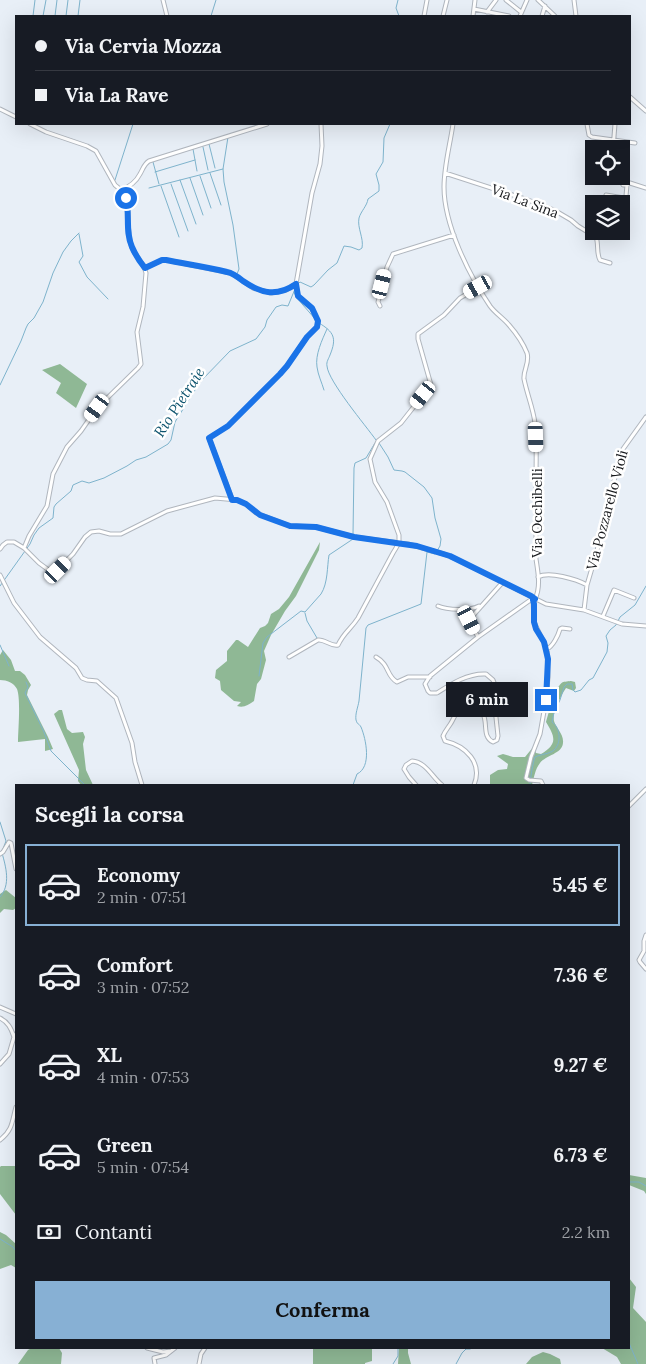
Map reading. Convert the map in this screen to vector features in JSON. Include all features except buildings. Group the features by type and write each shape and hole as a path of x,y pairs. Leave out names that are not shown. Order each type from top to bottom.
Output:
{"street":[{"path":"163,0 167,15"},
{"path":"424,15 427,0"},
{"path":"443,15 447,0"},
{"path":"472,15 475,0"},
{"path":"487,12 496,0"},
{"path":"506,0 521,14 527,0"},
{"path":"538,0 554,15"},
{"path":"574,0 576,15"},
{"path":"542,15 545,6"},
{"path":"474,9 503,15"},
{"path":"631,98 646,111"},
{"path":"0,109 15,116"},
{"path":"24,548 28,536 47,506 53,474 68,447 97,408 140,366 137,332 146,282 145,268 131,247 126,198 115,185 96,151 32,125"},
{"path":"121,190 132,185 138,178 144,165 150,160 264,125"},
{"path":"232,500 209,438 228,426 280,374 307,337 317,327 318,321 312,308 298,296 296,284 312,193 320,164 322,146 321,125"},
{"name":"Via Occhibelli","path":"453,125 444,187 446,210 454,235 478,287 491,307 509,324 517,335 528,356 524,377 533,411 536,437 536,559 538,592 534,599 535,625 547,649"},
{"path":"587,125 589,135 592,137 614,140 615,125"},
{"path":"630,142 635,143"},
{"name":"Via La Sina","path":"445,173 528,200 564,216 596,237 598,257 600,260 610,263"},
{"path":"623,185 627,186 630,184 646,188"},
{"path":"626,195 627,186"},
{"path":"380,306 378,302 387,267 393,254 454,235"},
{"path":"145,268 166,260 226,271 236,275 253,288 271,293 286,290 296,284"},
{"path":"289,658 316,640 321,639 334,646 338,645 342,636 354,626 399,543 399,535 386,502 374,482 370,461 372,454 378,441 401,423 431,385 418,334 444,314 460,298 478,287"},
{"name":"Via Pozzarello Violi","path":"584,610 587,585 622,449 646,417"},
{"path":"0,549 8,542 14,542 24,548 50,571 58,570 91,532 99,531 121,534 172,509 215,498 237,500 246,504 260,515 290,526 316,527 354,537 417,546 450,556 546,604 584,610 620,624 646,626"},
{"path":"538,577 546,574 578,580 587,585"},
{"path":"1,577 14,603 40,637 76,668 82,678 97,681 116,698 128,730 142,784"},
{"path":"478,637 469,620 502,583"},
{"path":"603,616 614,590 634,598"},
{"path":"474,784 477,774 474,760 462,748 446,741 443,736 456,713 470,706 475,707 483,714 486,734 489,740 496,741 498,736 494,699 495,685 493,680 486,674 474,674 437,693 428,691 425,684 430,676 478,637 534,599"},
{"path":"438,606 443,608 474,609 482,605"},
{"path":"543,784 540,780 528,780 529,766 540,734 546,700 548,677 547,649 550,648 558,637 560,629 570,630"},
{"path":"376,657 383,661 388,668 390,677 397,682 408,677 430,676"},
{"path":"415,784 404,769 412,761 425,766 441,784"},
{"path":"630,805 646,789"},
{"path":"0,854 9,842 11,843 15,864"},
{"path":"646,935 644,951 640,962 646,969"},
{"path":"0,1007 15,1014"},
{"path":"0,1018 11,1028 15,1036 9,1054 0,1064"},
{"path":"0,1140 6,1135 13,1124 15,1113"},
{"path":"151,1349 163,1352 171,1351"},
{"path":"155,1364 154,1358 166,1355 174,1349"},
{"path":"200,1363 205,1349"}],"green space":[{"path":"60,364 87,384 76,408 56,393 61,383 42,370"},
{"path":"320,542 319,550 296,596 271,635 264,651 266,660 261,679 257,684 254,701 239,707 237,706 241,702 234,701 221,690 220,681 215,678 216,670 227,661 227,651 236,640 248,647 260,628 268,623 271,614 279,609 289,597"},
{"path":"3,650 11,660 15,671 20,671 25,675 31,685 27,695 53,749 45,751 45,739 18,742 19,707 17,689 8,681 0,680 0,655"},
{"path":"563,682 575,682 576,688 574,691 566,688 554,713 555,724 563,740 560,750 540,763 532,784 490,784 490,775 498,770 507,769 508,764 497,756 503,754 513,757 525,757 534,746 536,753 541,754 550,747 553,737 546,722 557,689"},
{"path":"62,710 67,729 72,733 83,732 85,737 83,744 86,770 93,784 80,784 78,781 79,770 54,714"},
{"path":"6,890 15,897 15,909 4,909 0,913 0,894"},
{"path":"15,1166 15,1214 0,1194 0,1167"},
{"path":"630,1175 646,1178 646,1194 644,1191 630,1185"},
{"path":"0,1232 15,1243 15,1267 11,1265 0,1269"},
{"path":"630,1279 636,1287 633,1308 646,1322 646,1364 621,1364 617,1357 604,1349 630,1349"},
{"path":"60,1349 62,1353 61,1364 18,1364 28,1350"},
{"path":"313,1349 372,1349 372,1361 365,1364 313,1364"},
{"path":"399,1349 408,1349 411,1364 398,1364"},
{"path":"543,1352 560,1359 561,1364 526,1364 532,1357"}],"waterway":[{"path":"33,15 35,0"},
{"path":"43,15 46,0"},
{"path":"55,15 57,0"},
{"path":"66,15 68,0"},
{"path":"78,15 80,0"},
{"path":"211,15 216,0"},
{"path":"398,0 396,8 399,15"},
{"path":"115,180 133,125"},
{"name":"Rio Pietraie","path":"297,285 300,282 311,287 314,285 337,263 344,246 359,250 362,248 359,218 368,199 379,191 376,174 383,162 384,138 390,125"},
{"path":"228,137 223,169 239,269 237,274"},
{"path":"209,144 215,168"},
{"path":"203,147 208,170"},
{"path":"193,149 197,171"},
{"path":"155,172 195,160"},
{"path":"153,162 159,184"},
{"path":"149,188 223,169"},
{"path":"210,173 221,205"},
{"path":"200,176 211,208"},
{"path":"190,178 203,215"},
{"path":"180,180 196,224"},
{"path":"171,184 188,231"},
{"path":"161,186 179,237"},
{"path":"0,385 28,324 34,318 43,302 63,252 79,233"},
{"path":"79,234 83,256 79,262 87,277 108,299"},
{"name":"Rio Pietraie","path":"0,586 39,528 53,518 54,507 71,491 73,485 82,481 89,483 104,478 168,444 171,440 175,422 200,382 230,351 256,339 276,307 288,306 295,289"},
{"path":"294,292 296,297 316,320"},
{"path":"319,323 328,329 334,340 327,363 329,373 340,392 376,440"},
{"path":"324,390 318,373 317,358 327,329"},
{"path":"353,535 355,463 366,458 375,443"},
{"path":"353,784 357,774 365,765 367,752 365,738 356,720 366,628 368,625 421,604 427,552 435,554 440,546 441,539 432,498 424,487 405,472 394,470 379,443"},
{"path":"259,676 263,643 267,637 301,611 305,612 321,594 326,580 329,555 353,539"},
{"path":"530,784 535,757 552,751 557,747 559,735 555,724 552,722 564,687 567,684 572,684 575,692 581,690 593,678 607,652 608,643 606,636 616,625 620,617 635,605 646,586"},
{"path":"305,613 307,621 317,638"},
{"name":"Rio Pietraie","path":"0,645 9,666"},
{"name":"Rio Pietraie","path":"26,682 28,687 25,693 51,751 84,784"},
{"path":"0,822 6,841 3,849"},
{"path":"0,897 7,881 2,853"},
{"path":"630,1182 639,1182 646,1186"},
{"path":"0,1239 15,1250"},
{"path":"630,1345 638,1364"},
{"path":"393,1364 398,1356 398,1349"},
{"path":"456,1364 466,1349"}],"route":[{"path":"126,198 131,247 145,268 166,260 226,271 236,275 253,288 271,293 286,290 296,284 298,296 312,308 318,321 317,327 307,337 280,374 228,426 209,438 232,500 246,504 260,515 290,526 316,527 343,535 408,544 450,556 531,596 535,599 533,600 533,617 536,629 547,649 548,677 546,700"}]}
